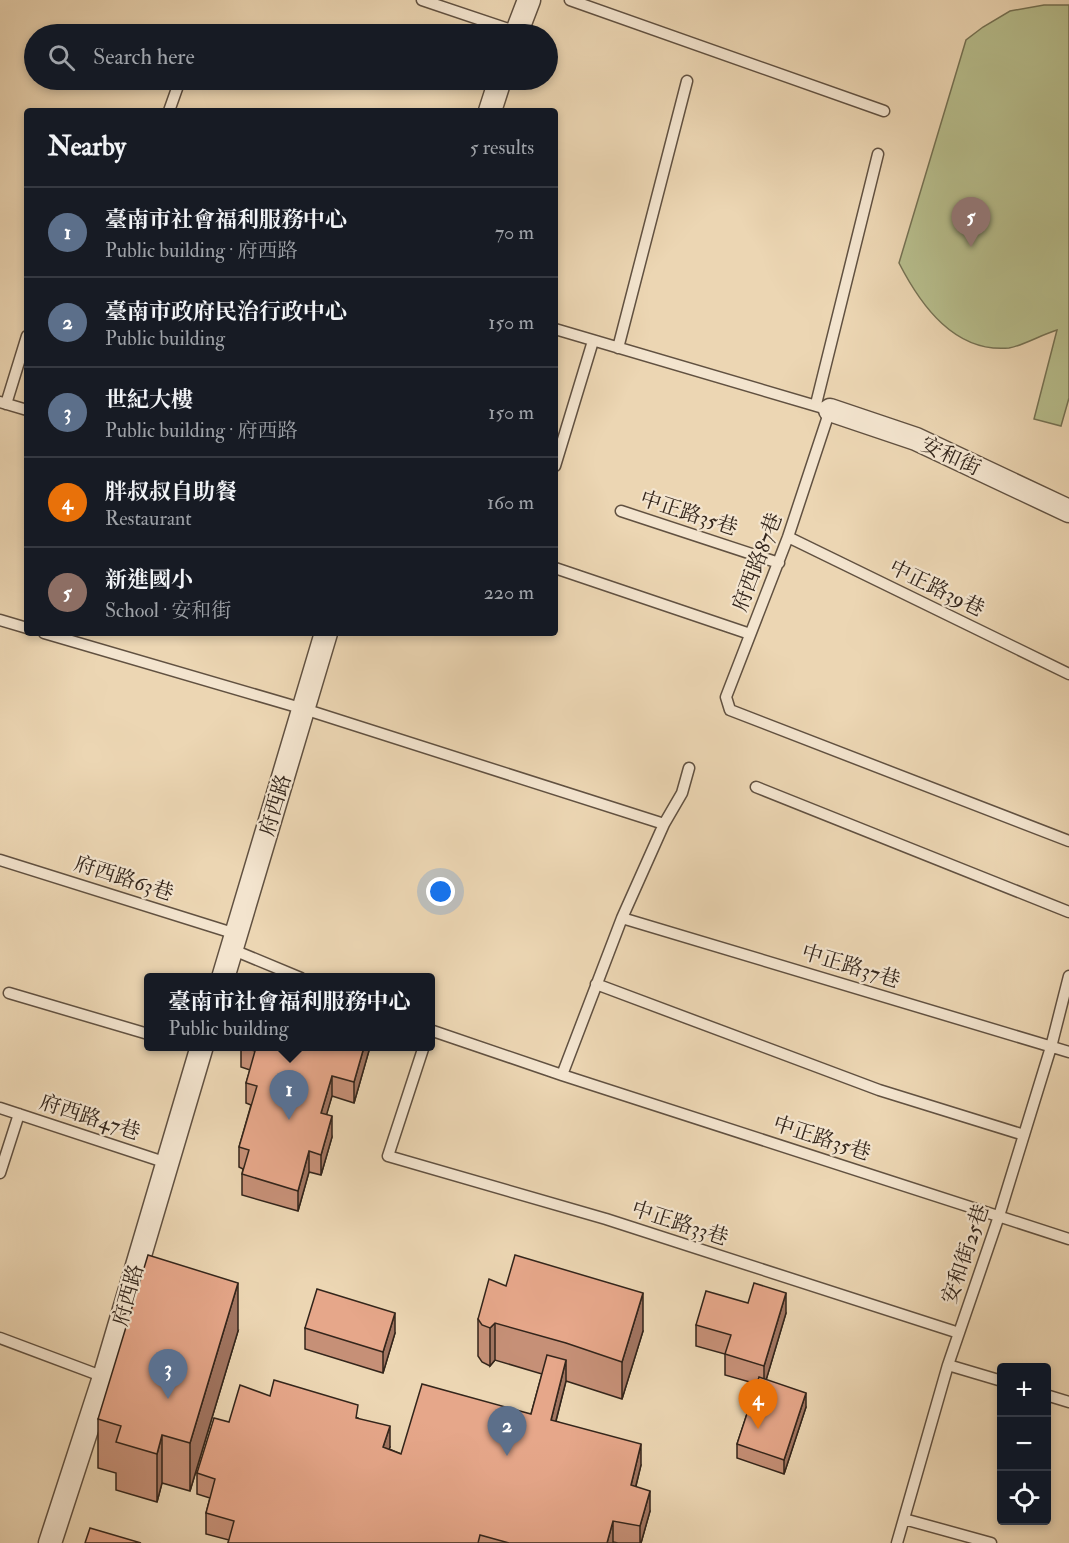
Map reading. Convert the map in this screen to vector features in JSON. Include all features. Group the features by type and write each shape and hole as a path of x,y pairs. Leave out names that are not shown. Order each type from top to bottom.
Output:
{"street":[{"path":"520,24 529,0"},
{"path":"491,108 497,90"},
{"name":"安和街","path":"823,407 916,439 1069,511"},
{"name":"府西路","path":"225,973 325,636"},
{"name":"府西路","path":"50,1543 104,1377 167,1163 196,1051"}],"lane":[{"path":"422,0 490,24"},
{"path":"570,0 884,111"},
{"path":"618,348 687,81"},
{"path":"170,108 176,90"},
{"name":"府西路87巷","path":"558,569 750,634 788,537 823,407 878,154"},
{"path":"558,330 823,407"},
{"path":"558,456 593,341"},
{"path":"24,344 3,403 24,409"},
{"name":"中正路35巷","path":"621,511 779,563"},
{"name":"中正路39巷","path":"788,537 1069,674"},
{"path":"0,620 24,627"},
{"path":"750,634 726,697 730,710 1069,841"},
{"path":"54,636 304,709 664,824"},
{"path":"562,1075 622,918 664,824 681,793 689,768"},
{"path":"756,787 1069,912"},
{"name":"府西路63巷","path":"0,860 234,942"},
{"name":"中正路37巷","path":"622,918 1069,1052"},
{"path":"234,942 292,973"},
{"name":"安和街25巷","path":"897,1543 948,1365 999,1216 1051,1047 1069,976"},
{"path":"596,984 879,1090 1024,1135"},
{"path":"9,993 144,1033"},
{"name":"中正路35巷","path":"435,1032 1069,1239"},
{"name":"中正路33巷","path":"423,1051 388,1156 606,1219 959,1333"},
{"name":"府西路47巷","path":"0,1107 167,1163"},
{"path":"0,1173 19,1114"},
{"path":"0,1338 104,1377"},
{"path":"948,1365 997,1380"},
{"path":"1051,1396 1069,1401"},
{"path":"904,1520 991,1543"}],"green space":[{"path":"1044,5 1069,5 1069,398 1061,426 1034,419 1057,330 1009,348 990,348 972,343 956,335 929,310 899,263 966,40 1010,11"}],"building":[{"path":"255,1051 363,1051 354,1082 332,1076 321,1113 332,1116 321,1155 309,1151 298,1191 242,1174 249,1150 239,1147 257,1086 246,1083"},
{"path":"148,1255 238,1283 190,1443 162,1435 157,1454 116,1442 121,1426 98,1419"},
{"path":"515,1255 643,1293 622,1362 495,1323 490,1328 482,1325 478,1319 489,1279 506,1286"},
{"path":"754,1283 786,1293 764,1366 725,1354 731,1335 696,1325 706,1291 748,1303"},
{"path":"317,1289 395,1313 383,1352 305,1328"},
{"path":"547,1355 566,1360 551,1420 641,1444 631,1485 650,1491 640,1526 613,1521 607,1543 509,1543 480,1535 478,1543 228,1543 234,1521 206,1513 215,1479 197,1473 214,1418 229,1422 240,1385 270,1396 274,1380 358,1405 356,1418 390,1426 383,1447 401,1454 422,1384 531,1414"},
{"path":"759,1377 806,1393 784,1460 737,1444"},
{"path":"90,1528 141,1543 85,1543"}],"place":[{"name":"新進國小","path":"971,247"},
{"name":"臺南市社會福利服務中心","path":"289,1120"},
{"name":"世紀大樓","path":"168,1399"},
{"name":"胖叔叔自助餐","path":"758,1429"},
{"name":"臺南市政府民治行政中心","path":"507,1456"}]}
